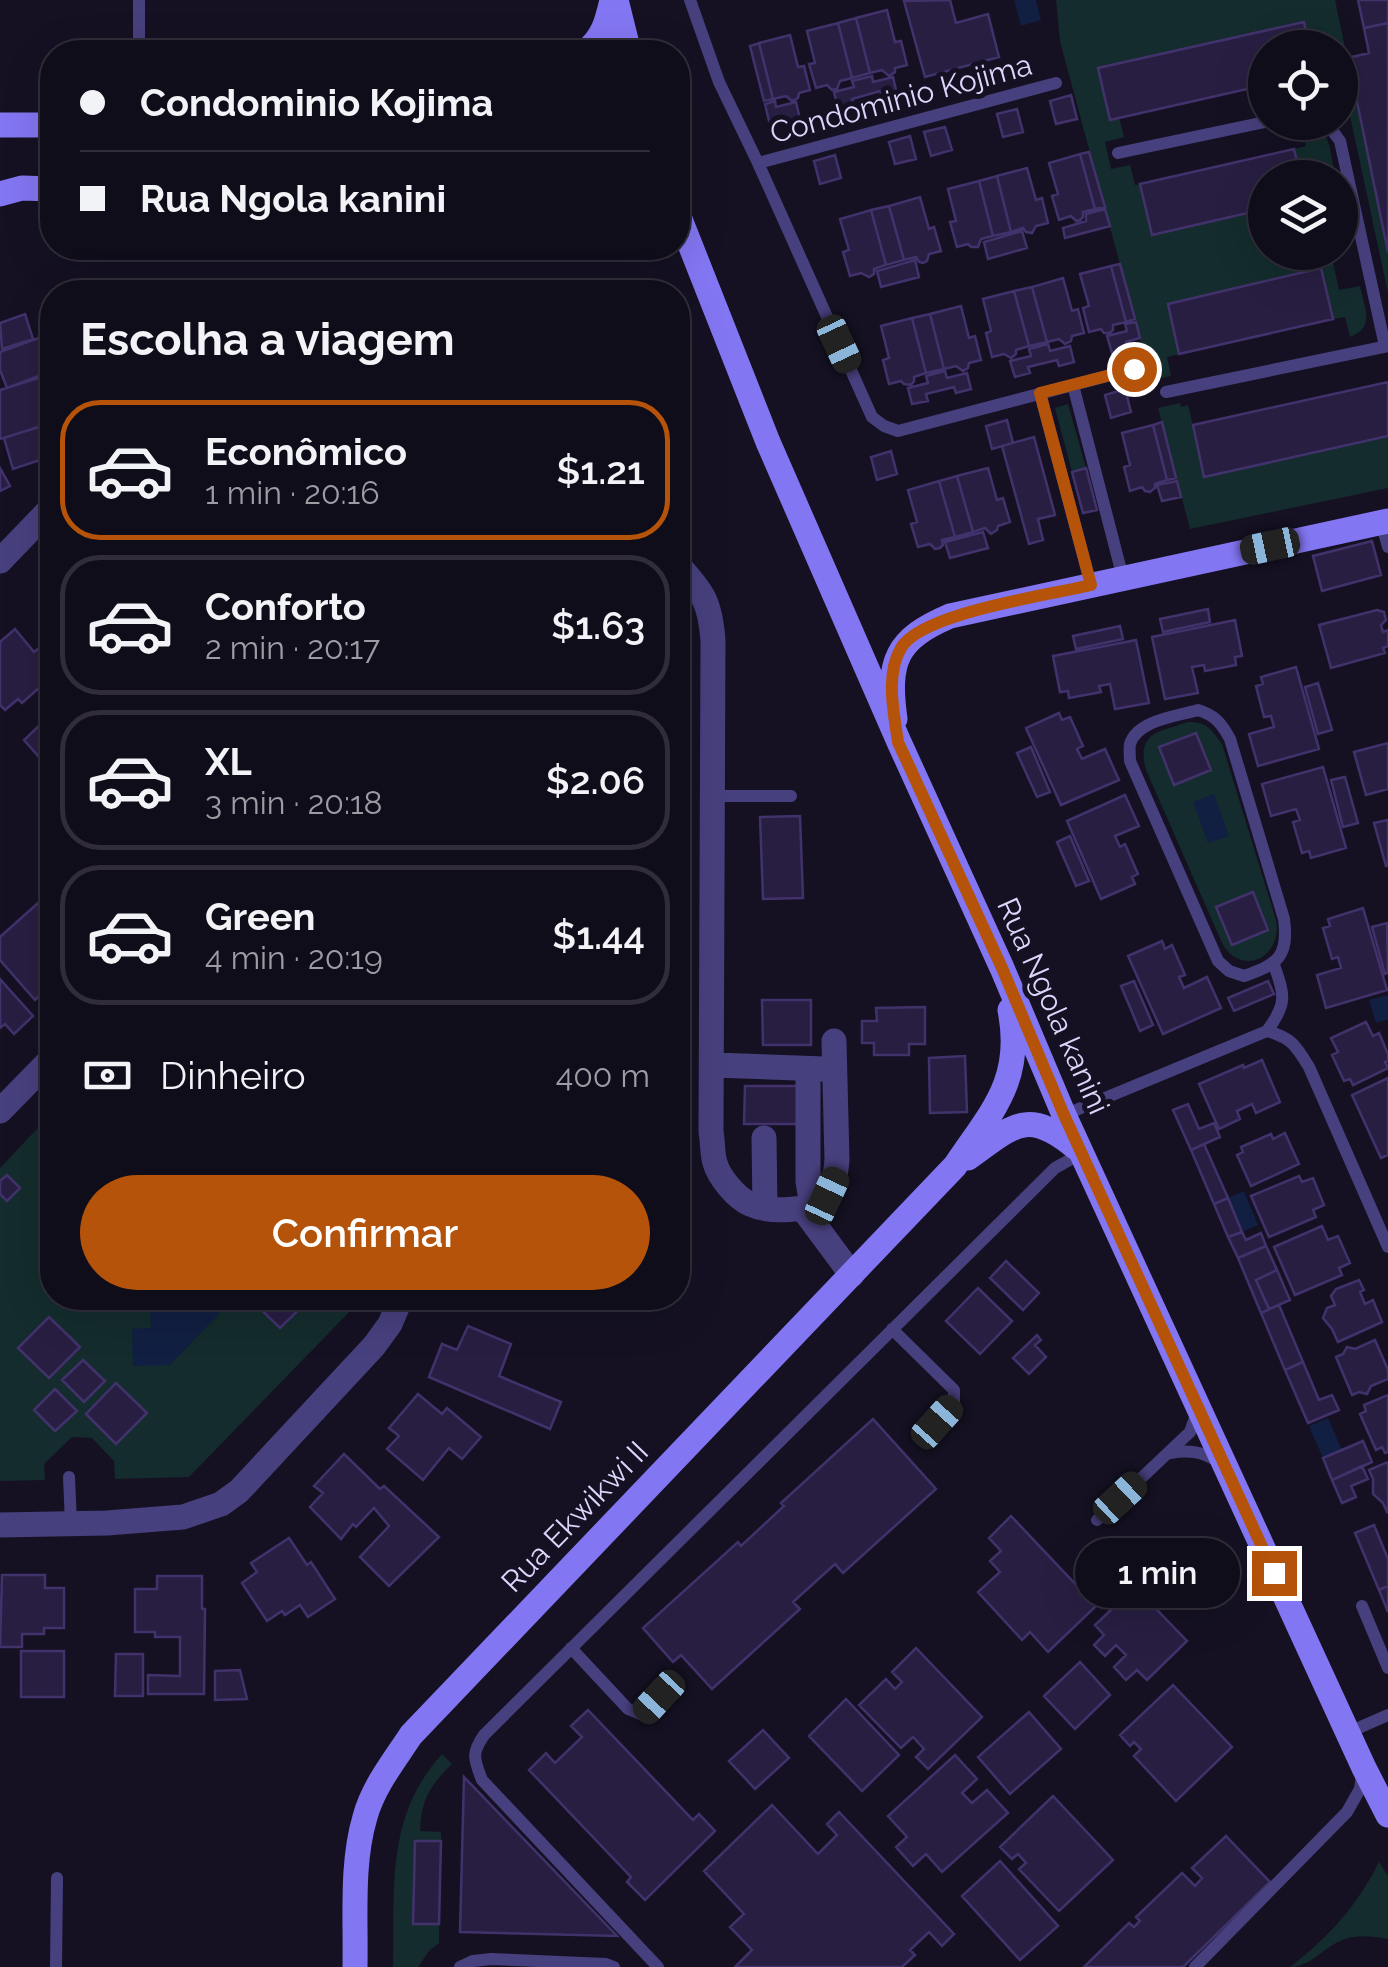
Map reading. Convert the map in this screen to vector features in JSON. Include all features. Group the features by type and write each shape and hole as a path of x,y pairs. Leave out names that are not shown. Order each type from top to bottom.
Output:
{"street":[{"path":"599,40 614,0"},
{"path":"614,0 626,40"},
{"path":"5,128 40,126"},
{"path":"7,189 40,189"},
{"name":"Rua Ngola kanini","path":"690,252 898,742 1002,968 1064,1115 1347,1732 1385,1803"},
{"path":"0,561 40,519"},
{"path":"898,742 893,704 900,648 927,626 950,616 1123,578 1386,530"},
{"path":"690,579 705,596 712,617 715,1165 734,1191 750,1204 808,1207 827,1196 837,1160 834,1041"},
{"name":"Rua Ekwikwi II","path":"355,1967 358,1855 365,1816 382,1778 411,1735 955,1166 999,1103 1009,1078 1013,1023 1002,968"},
{"path":"713,1066 834,1070"},
{"path":"808,1069 808,1207 852,1274"},
{"path":"0,1111 40,1070"},
{"name":"Rua Ekwikwi II","path":"955,1166 1010,1128 1025,1124 1052,1129 1082,1153"},
{"path":"764,1138 765,1207"},
{"path":"0,1525 184,1517 220,1504 239,1491 374,1346 396,1310"}],"lane":[{"path":"139,0 139,40"},
{"name":"Condominio Kojima","path":"690,0 719,82 872,417 898,431 1134,369"},
{"name":"Condominio Kojima","path":"758,163 1056,83"},
{"path":"1118,153 1248,126"},
{"path":"1166,392 1386,346 1339,140"},
{"path":"1073,385 1123,578"},
{"path":"1040,393 1091,585"},
{"path":"1198,710 1222,724 1230,738 1284,919 1282,954 1274,965 1244,976 1229,971 1218,961 1130,762 1130,741 1150,724 1198,710"},
{"path":"713,796 791,796"},
{"path":"1064,1115 1267,1031 1280,1013 1284,992 1274,965"},
{"path":"1267,1031 1288,1039 1309,1067 1388,1247"},
{"path":"658,1967 482,1780 474,1749 484,1734 570,1648 1055,1168 1082,1153"},
{"path":"892,1329 954,1390 954,1402 937,1422"},
{"path":"1097,1520 1190,1432 1196,1418 1196,1400"},
{"path":"1167,1454 1202,1452 1216,1460 1231,1478"},
{"path":"70,1477 71,1524"},
{"path":"1362,1606 1388,1668"},
{"path":"570,1648 628,1710 642,1715 659,1697"},
{"path":"1347,1732 1388,1715"},
{"path":"1195,1967 1348,1812 1360,1789 1364,1768"},
{"path":"56,1967 57,1878"},
{"path":"460,1967 491,1959 614,1967"}],"green space":[{"path":"1056,0 1335,0 1341,30 1305,30 1303,23 1248,30 1248,35 1098,68 1109,119 1119,117 1124,137 1105,142 1111,169 1130,165 1135,185 1140,184 1152,235 1248,213 1248,270 1316,270 1168,304 1179,354 1167,357 1171,376 1151,380 1060,41"},
{"path":"1358,109 1388,252 1388,293 1355,140"},
{"path":"1305,140 1327,140 1332,160 1297,160 1294,149 1306,146"},
{"path":"1320,270 1335,270 1339,290 1360,286 1366,316 1363,328 1350,337 1345,317 1333,319"},
{"path":"1180,403 1181,407 1188,405 1205,476 1388,436 1388,488 1190,529 1158,408"},
{"path":"1068,404 1086,468 1072,472 1055,408"},
{"path":"1188,722 1208,727 1222,744 1276,920 1274,943 1268,952 1251,961 1232,955 1223,945 1146,770 1147,741 1159,732"},
{"path":"40,1126 40,1310 351,1310 189,1477 115,1479 114,1461 92,1438 72,1437 44,1464 45,1480 0,1481 0,1168"},
{"path":"442,1754 452,1764 428,1794 420,1831 441,1832 441,1841 415,1841 414,1924 439,1924 439,1943 418,1967 393,1967 394,1882 402,1828 424,1778"},
{"path":"1379,1862 1388,1876 1388,1939 1346,1939 1304,1964 1290,1967 1341,1920"}],"water":[{"path":"1014,0 1036,0 1041,20 1021,26"},
{"path":"1214,794 1229,836 1208,843 1193,802"},
{"path":"1388,995 1388,1019 1376,1023 1369,1000"},
{"path":"1244,1191 1258,1225 1242,1232 1228,1198"},
{"path":"150,1311 220,1313 170,1365 133,1366 132,1329 151,1328"},
{"path":"1328,1418 1342,1450 1323,1458 1309,1426"}],"building":[{"path":"950,0 956,23 988,14 999,57 925,77 904,1"},
{"path":"1358,0 1388,0 1388,23 1364,28"},
{"path":"887,10 895,42 901,41 907,65 895,68 889,76 882,70 870,73 856,18"},
{"path":"856,18 870,73 852,78 838,23"},
{"path":"1304,22 1306,30 1268,30"},
{"path":"838,23 852,78 840,81 837,89 827,85 816,88 809,64 815,63 807,31"},
{"path":"1388,23 1388,252 1358,106 1358,56 1369,53 1364,28"},
{"path":"790,35 798,67 804,66 810,90 799,93 792,101 786,96 773,99 759,43"},
{"path":"1248,35 1248,89 1110,120 1098,68"},
{"path":"759,43 773,99 764,101 750,46"},
{"path":"872,76 873,82 893,77 897,94 882,98 880,91 852,99 854,105 838,109 834,92 854,87 852,81"},
{"path":"1071,95 1077,119 1056,124 1050,101"},
{"path":"775,101 776,107 796,102 800,119 785,123 783,117 769,121 765,104"},
{"path":"1017,109 1023,132 1003,137 997,114"},
{"path":"945,127 952,150 931,156 924,132"},
{"path":"910,136 916,159 895,164 889,142"},
{"path":"1294,149 1297,160 1248,160 1248,213 1152,235 1140,184"},
{"path":"1089,152 1105,207 1095,209 1080,154"},
{"path":"1080,154 1095,209 1083,212 1080,220 1071,216 1059,220 1052,196 1058,194 1049,163"},
{"path":"835,155 841,178 820,184 814,161"},
{"path":"1027,168 1036,200 1042,198 1048,223 1036,226 1032,233 1023,228 1011,232 997,176"},
{"path":"997,176 1011,232 993,236 979,181"},
{"path":"979,181 993,236 981,239 978,247 957,247 950,222 956,221 948,189"},
{"path":"920,197 929,229 934,227 941,251 929,254 923,263 916,257 904,260 889,206"},
{"path":"889,206 904,260 886,265 871,210"},
{"path":"1105,209 1110,226 1065,238 1063,228 1086,221 1086,214"},
{"path":"871,210 886,265 874,269 869,277 861,273 850,276 843,252 849,250 840,219"},
{"path":"1022,231 1027,248 988,259 984,242"},
{"path":"915,260 919,277 881,287 877,271"},
{"path":"1120,264 1135,319 1126,322 1111,266"},
{"path":"1111,266 1126,322 1113,325 1110,333 1101,329 1089,332 1083,308 1089,306 1080,274"},
{"path":"1321,270 1333,319 1179,354 1168,304"},
{"path":"1063,278 1072,311 1078,309 1084,333 1072,336 1065,344 1059,339 1047,342 1032,287"},
{"path":"1032,287 1047,342 1029,346 1014,291"},
{"path":"1014,291 1029,346 1016,350 1011,358 1004,354 992,357 983,299"},
{"path":"961,306 969,338 975,336 981,360 969,363 963,371 956,366 944,369 930,314"},
{"path":"25,314 33,339 2,349 0,323"},
{"path":"930,314 944,369 926,373 912,318"},
{"path":"912,318 926,373 914,377 911,385 901,381 889,384 883,360 889,358 881,326"},
{"path":"1136,322 1140,338 1126,342 1127,349 1112,353 1107,336 1127,331 1125,324"},
{"path":"40,337 40,376 7,388 0,370 0,352"},
{"path":"1048,344 1050,351 1070,346 1074,362 1059,366 1057,360 1028,367 1030,373 1015,377 1010,361 1031,356 1029,349"},
{"path":"945,371 947,378 967,373 971,389 956,393 954,387 926,394 928,401 912,404 908,388 928,383 926,376"},
{"path":"40,377 40,427 0,439 0,390"},
{"path":"1388,382 1388,436 1204,477 1193,425"},
{"path":"1125,389 1131,412 1111,418 1105,395"},
{"path":"1007,420 1013,443 992,449 986,426"},
{"path":"1162,422 1176,478 1167,480 1153,425"},
{"path":"1153,425 1167,480 1155,484 1150,492 1142,487 1130,491 1124,467 1130,465 1122,433"},
{"path":"40,426 40,460 13,469 4,438"},
{"path":"1034,437 1055,515 1038,519 1043,540 1029,544 1002,446"},
{"path":"891,451 897,474 877,480 871,457"},
{"path":"0,468 10,486 0,491"},
{"path":"988,468 997,500 1003,498 1010,522 998,526 991,534 985,528 973,532 957,476"},
{"path":"1086,468 1097,510 1083,513 1072,472"},
{"path":"957,476 973,532 955,537 939,481"},
{"path":"939,481 955,537 942,540 940,548 930,544 918,547 911,524 917,522 908,490"},
{"path":"1177,481 1181,497 1162,501 1157,485"},
{"path":"983,532 988,548 950,558 945,542"},
{"path":"1372,541 1381,575 1322,591 1313,556"},
{"path":"1208,609 1210,622 1163,632 1160,619"},
{"path":"1377,610 1384,612 1383,632 1388,630 1385,653 1331,668 1319,625"},
{"path":"1235,620 1242,656 1235,657 1236,665 1205,671 1204,665 1192,667 1198,693 1165,699 1152,637"},
{"path":"1120,626 1123,639 1076,649 1073,636"},
{"path":"15,629 34,652 40,649 40,687 22,703 18,699 5,710 0,705 0,642"},
{"path":"1136,640 1149,703 1115,709 1110,684 1099,686 1101,692 1069,698 1068,691 1060,692 1053,656"},
{"path":"1296,667 1319,749 1258,766 1249,734 1274,727 1271,716 1264,717 1256,686 1263,684 1261,677"},
{"path":"1318,683 1332,730 1318,734 1305,687"},
{"path":"1059,713 1062,720 1070,717 1083,746 1077,749 1082,759 1105,749 1119,780 1061,805 1026,728"},
{"path":"40,725 40,758 24,740"},
{"path":"1196,733 1211,770 1174,785 1159,747"},
{"path":"1388,743 1388,789 1366,795 1354,752"},
{"path":"1031,747 1050,792 1037,797 1017,753"},
{"path":"1323,767 1346,848 1311,858 1309,851 1302,853 1293,822 1300,820 1296,809 1271,816 1262,784"},
{"path":"1345,777 1358,823 1343,827 1331,780"},
{"path":"1125,795 1139,826 1115,836 1120,847 1125,844 1138,874 1132,877 1135,884 1101,899 1067,821"},
{"path":"800,816 803,898 763,899 760,817"},
{"path":"1388,820 1388,865 1386,866 1374,823"},
{"path":"1070,836 1089,881 1076,886 1057,842"},
{"path":"1253,892 1268,930 1232,945 1216,907"},
{"path":"38,903 40,996 35,1000 0,960 0,937"},
{"path":"1363,908 1387,990 1326,1008 1317,975 1341,968 1338,957 1332,959 1323,928 1330,926 1328,919"},
{"path":"1387,923 1388,973 1385,974 1372,927"},
{"path":"1162,941 1165,949 1172,945 1185,975 1179,977 1184,988 1207,977 1221,1008 1163,1034 1128,956"},
{"path":"0,979 33,1016 14,1034 5,1024 0,1028"},
{"path":"1134,981 1153,1025 1140,1031 1121,986"},
{"path":"1268,981 1274,994 1234,1011 1228,998"},
{"path":"762,1000 811,1000 811,1045 763,1045"},
{"path":"925,1007 925,1044 909,1044 909,1055 874,1055 874,1043 862,1043 862,1021 877,1021 876,1008"},
{"path":"1366,1022 1373,1036 1379,1033 1388,1054 1388,1068 1353,1085 1350,1079 1344,1081 1332,1055 1338,1052 1331,1038"},
{"path":"965,1056 967,1112 930,1113 929,1058"},
{"path":"1262,1060 1280,1102 1256,1113 1252,1104 1237,1111 1240,1119 1219,1129 1199,1084"},
{"path":"1388,1078 1388,1155 1381,1158 1352,1095"},
{"path":"745,1086 800,1086 800,1124 744,1124"},
{"path":"1188,1104 1199,1129 1214,1123 1220,1137 1191,1150 1173,1110"},
{"path":"1285,1133 1299,1164 1251,1186 1237,1155 1243,1152 1241,1147 1271,1134 1273,1139"},
{"path":"1204,1144 1228,1198 1214,1204 1191,1150"},
{"path":"7,1175 20,1188 7,1201 0,1194 0,1181"},
{"path":"1299,1176 1302,1182 1313,1178 1324,1205 1313,1210 1316,1217 1269,1237 1251,1196"},
{"path":"1228,1198 1242,1232 1228,1237 1214,1204"},
{"path":"1322,1226 1328,1240 1338,1236 1350,1263 1339,1268 1342,1275 1295,1295 1274,1247"},
{"path":"1242,1232 1246,1240 1261,1233 1266,1246 1238,1258 1228,1237"},
{"path":"1266,1246 1277,1270 1256,1280 1269,1309 1261,1313 1238,1258"},
{"path":"1006,1261 1039,1293 1023,1310 990,1278"},
{"path":"1277,1270 1290,1300 1269,1309 1256,1280"},
{"path":"1359,1280 1365,1304 1373,1300 1382,1322 1338,1342 1323,1318 1327,1308 1335,1305 1331,1296 1336,1289"},
{"path":"978,1288 1012,1321 980,1354 946,1321"},
{"path":"1279,1305 1303,1362 1285,1370 1261,1313"},
{"path":"261,1310 299,1310 280,1328"},
{"path":"49,1317 80,1347 49,1378 18,1348"},
{"path":"468,1326 511,1344 499,1376 561,1402 550,1429 429,1377 442,1344 457,1350"},
{"path":"1037,1335 1041,1340 1035,1345 1046,1357 1029,1374 1013,1358"},
{"path":"1375,1340 1388,1379 1371,1386 1367,1394 1352,1395 1336,1357 1347,1347 1355,1349"},
{"path":"83,1360 105,1381 84,1402 62,1380"},
{"path":"1303,1362 1319,1400 1332,1395 1339,1410 1308,1423 1285,1370"},
{"path":"116,1383 147,1413 116,1444 86,1414"},
{"path":"55,1389 77,1411 55,1431 34,1410"},
{"path":"418,1394 442,1414 447,1408 481,1437 462,1459 449,1448 423,1480 387,1449 399,1436 389,1428"},
{"path":"1388,1395 1385,1453 1382,1447 1376,1450 1360,1414 1366,1411 1364,1405"},
{"path":"873,1419 936,1489 843,1573 835,1564 793,1602 800,1609 712,1689 681,1655 673,1662 643,1628 738,1542 741,1546 784,1506 781,1503"},
{"path":"1363,1441 1372,1462 1332,1480 1323,1458"},
{"path":"344,1454 439,1537 389,1586 360,1557 389,1526 374,1508 341,1539 310,1507 323,1493 314,1486"},
{"path":"1388,1462 1387,1512 1373,1494 1369,1470"},
{"path":"1362,1466 1368,1479 1351,1486 1356,1497 1342,1503 1332,1480"},
{"path":"1011,1516 1096,1606 1048,1652 1030,1632 1022,1640 978,1592 1000,1572 990,1561 1001,1551 989,1538"},
{"path":"1374,1525 1388,1559 1388,1586 1379,1590 1355,1533"},
{"path":"289,1538 307,1565 311,1562 335,1599 308,1617 300,1605 267,1621 242,1583 257,1572 251,1563"},
{"path":"2,1575 45,1575 45,1588 64,1588 64,1628 44,1628 44,1634 22,1634 22,1647 0,1647"},
{"path":"157,1576 202,1576 204,1694 148,1694 148,1675 180,1676 180,1637 135,1632 135,1589 157,1589"},
{"path":"1388,1586 1388,1612 1379,1590"},
{"path":"1135,1587 1187,1641 1147,1680 1137,1670 1126,1680 1114,1667 1126,1655 1116,1645 1105,1656 1094,1645 1104,1635 1095,1625"},
{"path":"916,1648 982,1717 928,1769 916,1757 924,1749 913,1737 901,1748 859,1705 886,1679 895,1689 902,1682 892,1672"},
{"path":"21,1651 64,1651 64,1697 21,1697"},
{"path":"116,1654 143,1654 143,1696 115,1696"},
{"path":"1080,1662 1110,1695 1075,1729 1044,1696"},
{"path":"240,1670 247,1699 215,1700 215,1671"},
{"path":"1173,1685 1232,1747 1176,1801 1134,1756 1141,1749 1134,1742 1130,1746 1120,1735"},
{"path":"846,1699 899,1755 862,1791 809,1736"},
{"path":"588,1710 693,1820 699,1814 715,1831 645,1900 627,1882 631,1877 529,1770 546,1753 555,1763 582,1737 571,1726"},
{"path":"1029,1712 1061,1749 1010,1794 978,1757"},
{"path":"763,1730 789,1758 755,1789 729,1761"},
{"path":"955,1755 977,1779 962,1793 972,1803 987,1790 1008,1813 942,1872 926,1854 913,1866 896,1847 907,1837 888,1816"},
{"path":"464,1777 617,1936 460,1932"},
{"path":"1053,1796 1113,1860 1059,1911 1019,1869 1026,1863 1018,1854 1012,1859 1000,1847"},
{"path":"772,1805 818,1854 837,1835 827,1824 839,1812 954,1934 942,1946 929,1932 910,1950 915,1955 902,1967 735,1967 752,1950 730,1927 744,1914 704,1871"},
{"path":"1226,1836 1270,1882 1183,1967 1084,1967 1129,1923 1134,1927 1140,1921 1136,1917 1182,1873 1195,1886 1202,1878 1192,1868"},
{"path":"415,1841 441,1841 439,1924 413,1924"},
{"path":"1000,1861 1058,1926 1020,1960 962,1896"}],"route":[{"path":"1134,369 1040,393 1091,585 950,616 927,626 900,648 893,704 898,742 1274,1573"}]}
